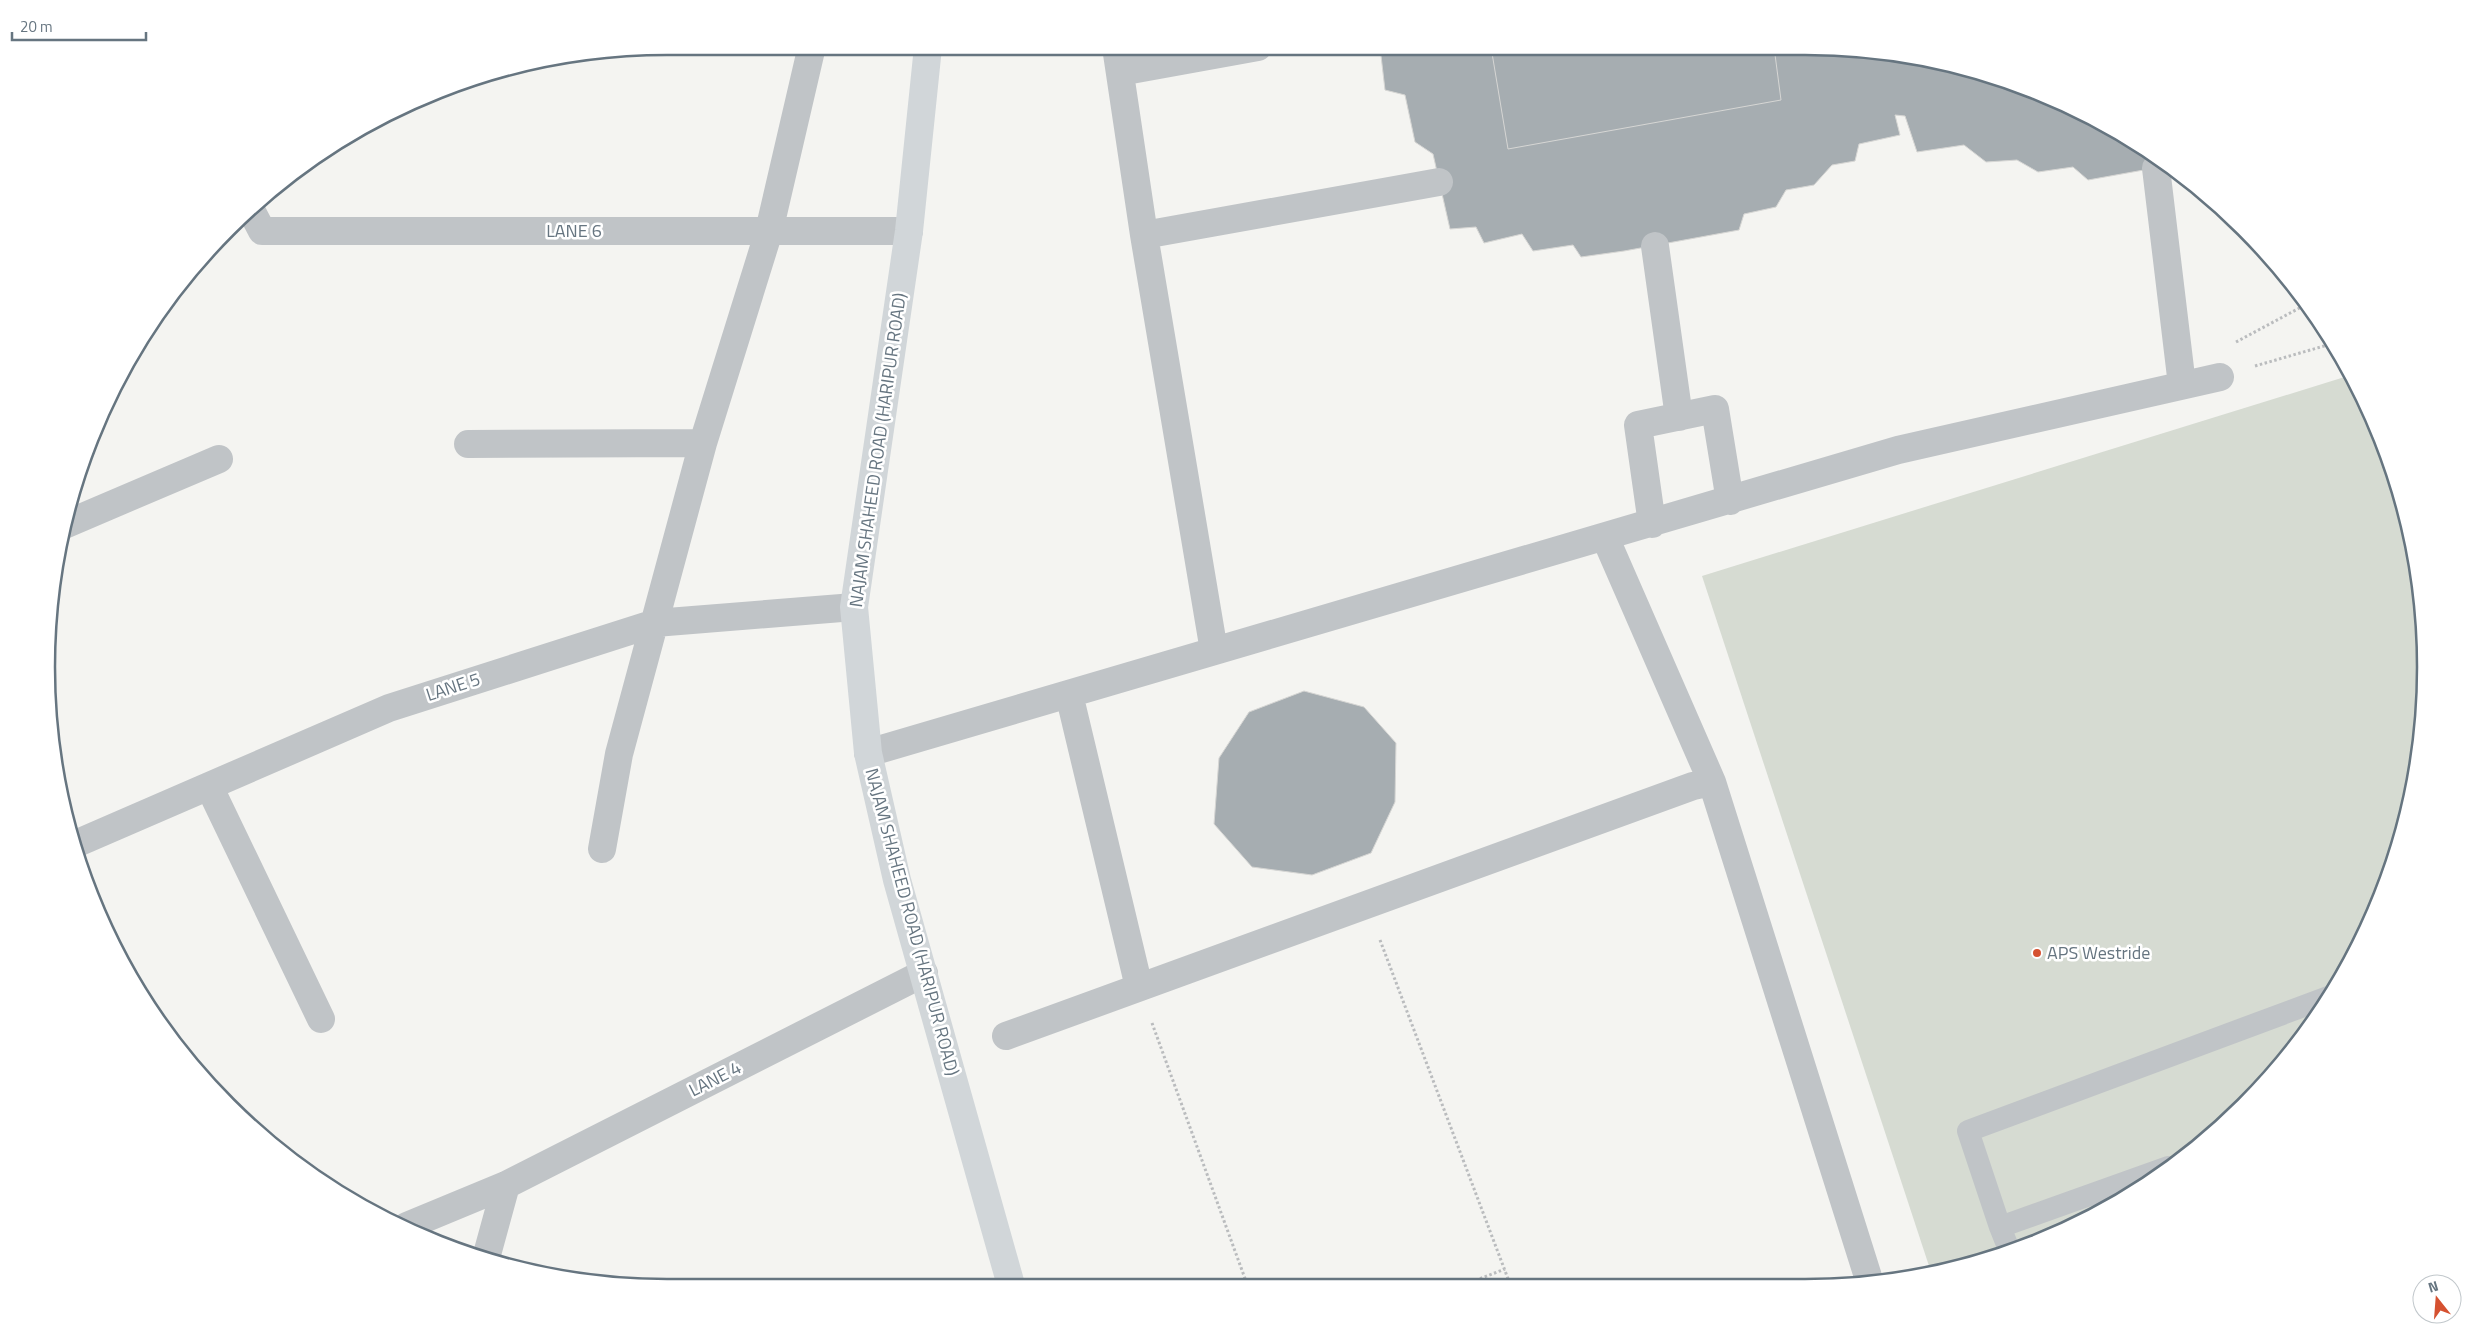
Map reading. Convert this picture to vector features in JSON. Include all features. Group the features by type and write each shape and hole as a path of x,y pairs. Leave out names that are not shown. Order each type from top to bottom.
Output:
{"main road":[{"name":"NAJAM SHAHEED ROAD (HARIPUR ROAD)","path":"927,55 909,230 854,607 868,753 897,880 1009,1279"}],"street":[{"path":"602,849 619,754 703,443 769,231 810,55"},
{"path":"1165,55 1118,59 1144,234 1214,652"},
{"path":"2156,168 2182,385"},
{"path":"1144,234 1439,182"},
{"name":"LANE 6","path":"254,215 262,231 909,230"},
{"path":"1655,246 1679,416"},
{"path":"868,753 1652,524 1898,450 2220,376"},
{"path":"1652,524 1638,425 1715,409 1730,501"},
{"path":"468,444 703,443"},
{"path":"73,522 219,460"},
{"path":"1605,537 1712,782 1868,1276"},
{"name":"LANE 5","path":"81,842 389,708 655,623 854,607"},
{"path":"1069,694 1139,987"},
{"path":"1006,1036 1693,786 1712,782"},
{"path":"209,786 321,1019"},
{"name":"LANE 4","path":"413,1223 506,1185 924,973"},
{"path":"488,1252 506,1185"}],"lane":[{"path":"2007,1245 1968,1131 2318,1001"},
{"path":"2000,1227 2147,1174"}],"path":[{"path":"2300,307 2224,349 2220,376 2325,346"},
{"path":"1366,904 1508,1279"},
{"path":"1139,987 1245,1279"},
{"path":"1479,1279 1504,1269"}],"shaded area":[{"path":"2344,377 2354,396 2385,470 2405,548 2412,587 2416,627 2416,707 2412,747 2405,786 2385,864 2354,938 2314,1007 2291,1040 2238,1100 2178,1153 2145,1176 2076,1216 2039,1232 2002,1247 1929,1266 1702,576"}],"building":[{"path":"1381,55 1805,55 1885,60 1963,76 2002,87 2076,118 2111,137 2158,167 2088,180 2073,167 2038,172 2017,160 1986,162 1964,145 1917,152 1905,116 1895,115 1900,135 1859,144 1855,161 1832,165 1814,185 1786,190 1776,207 1744,214 1739,230 1581,257 1573,245 1533,251 1522,234 1484,243 1476,227 1450,229 1433,154 1415,142 1405,95 1385,90"},
{"path":"1492,55 1775,55 1781,100 1508,149"},
{"path":"1304,691 1364,707 1396,743 1395,802 1371,853 1312,875 1252,867 1214,824 1219,758 1249,712"}],"place":[{"name":"APS Westride","path":"2037,953"}]}
